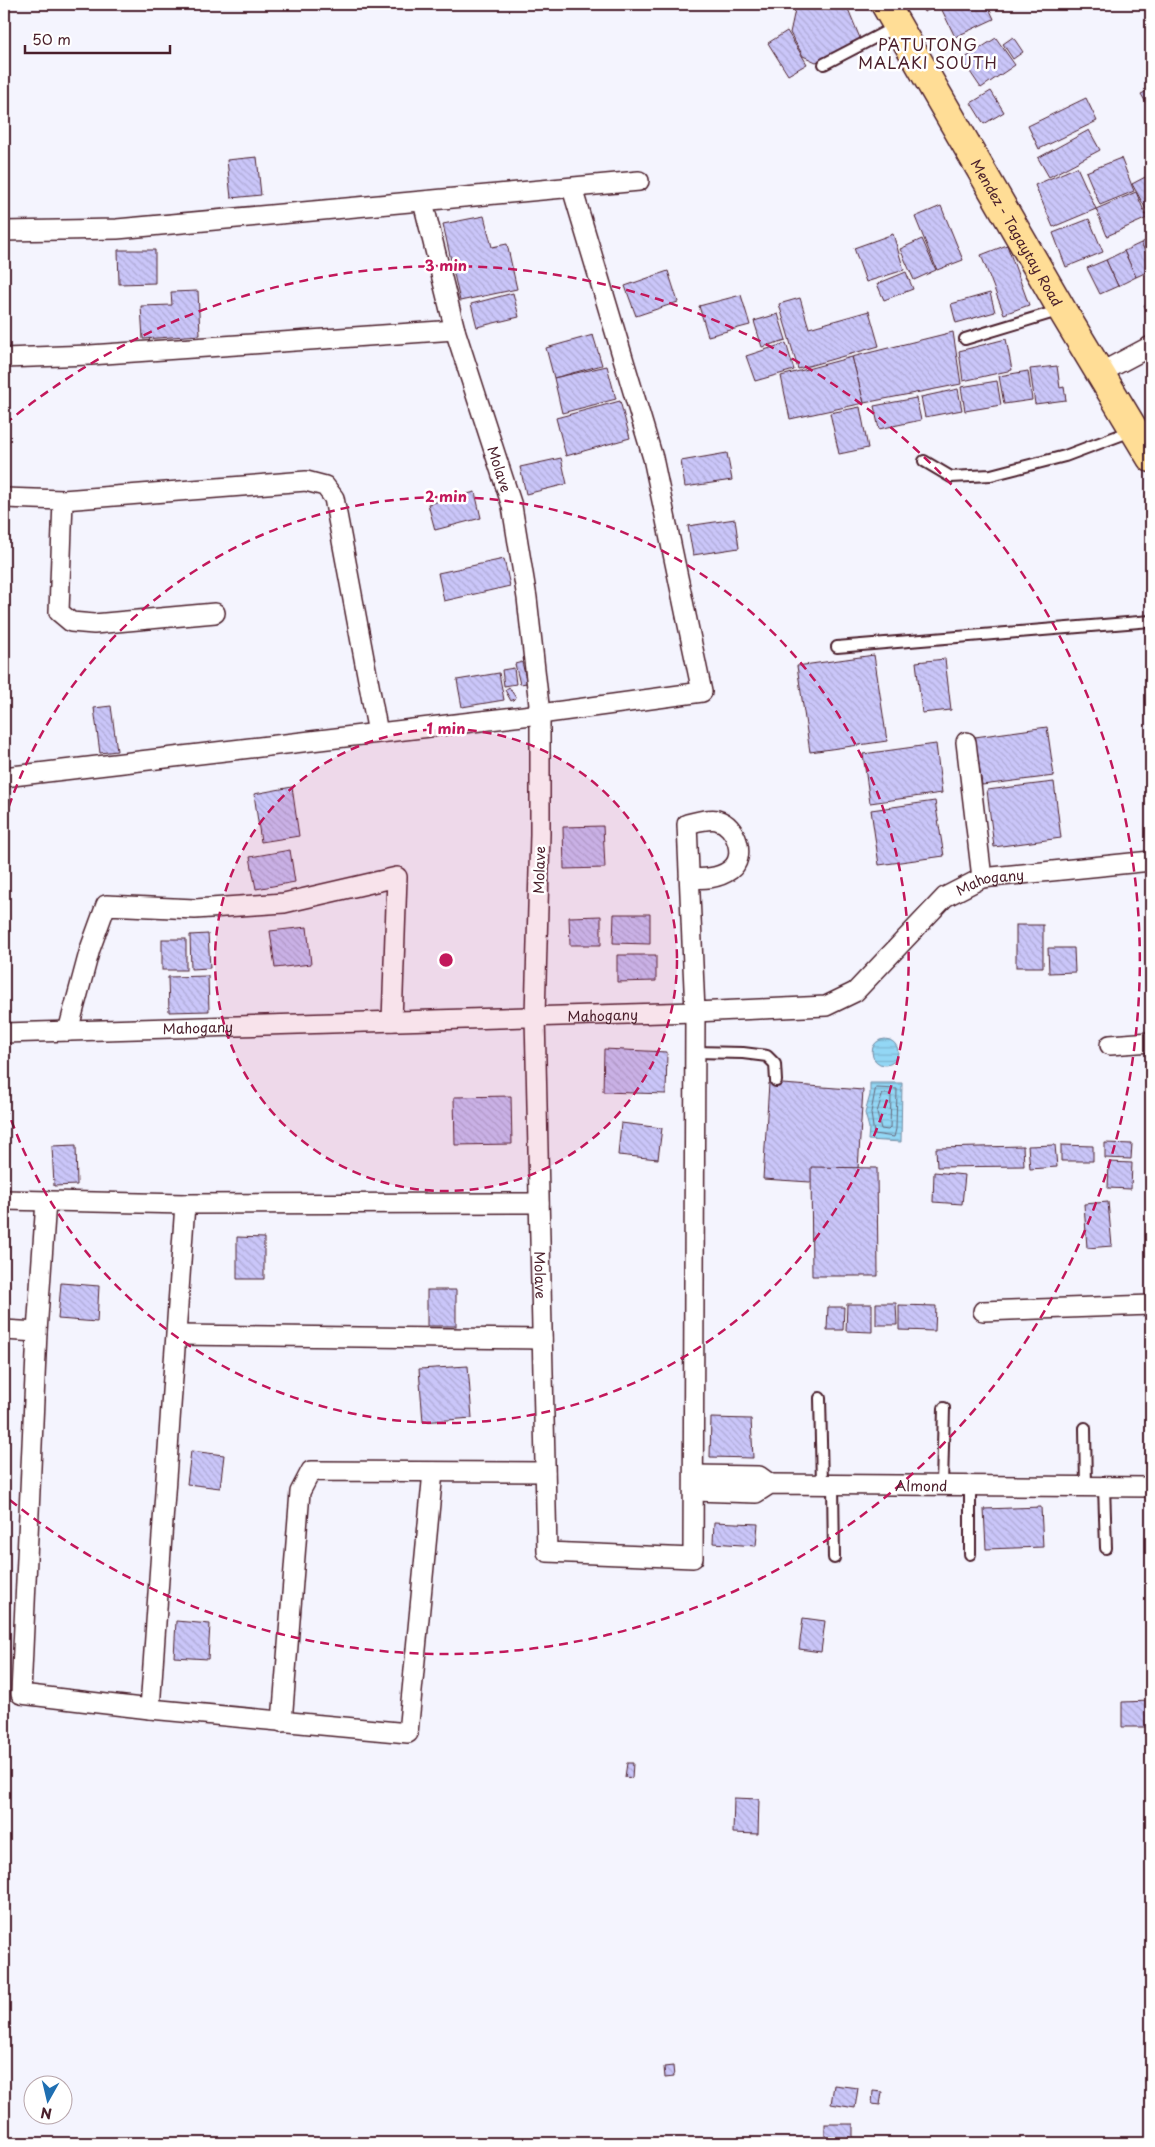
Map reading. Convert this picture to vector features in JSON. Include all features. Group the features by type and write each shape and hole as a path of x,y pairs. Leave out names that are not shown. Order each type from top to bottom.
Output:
{"main road":[{"name":"Mendez - Tagaytay Road","path":"892,15 1062,310 1151,458"}],"street":[{"path":"4,231 117,229 639,181"},
{"path":"4,777 540,714 702,692 653,458 572,188"},
{"name":"Molave","path":"423,202 455,330 512,506 528,598 540,714 540,834 535,1016 547,1552 693,1558 694,1483"},
{"path":"4,358 90,355 455,330"},
{"path":"1100,373 1151,346"},
{"path":"4,498 62,500 306,481 325,486 334,498 378,733"},
{"path":"62,500 59,612 71,622 94,624 215,613"},
{"path":"966,742 982,878"},
{"name":"Mahogany","path":"4,1033 694,1012 826,1006 855,992 945,897 982,878 1151,861"},
{"path":"68,1031 90,949 106,906 195,909 284,903 396,877 392,1021"},
{"path":"689,878 694,1012 694,1483"},
{"path":"1110,1044 1151,1042"},
{"path":"4,1200 185,1204 539,1203"},
{"path":"46,1201 37,1332 21,1694 282,1722 408,1732 433,1472"},
{"path":"150,1709 185,1204"},
{"path":"983,1311 1151,1305"},
{"path":"4,1330 37,1332"},
{"path":"177,1334 542,1339"},
{"path":"282,1722 300,1492 311,1471 545,1472"},
{"name":"Almond","path":"694,1483 759,1476 770,1484 1151,1487"}],"lane":[{"path":"824,64 892,15"},
{"path":"966,339 1062,310"},
{"path":"924,461 951,477 991,475 1065,456 1135,430"},
{"path":"837,648 1151,621"},
{"path":"694,1052 743,1053 768,1056 775,1064 776,1081"},
{"path":"820,1398 834,1558"},
{"path":"942,1485 944,1408"},
{"path":"1085,1428 1106,1548"},
{"path":"970,1485 970,1554"}],"water":[{"path":"885,1039 894,1043 898,1052 894,1061 885,1065 876,1061 872,1052 876,1043"},
{"path":"870,1083 902,1083 901,1142 868,1140 869,1128 865,1113 870,1095"}],"building":[{"path":"811,4 846,4 862,43 816,62 803,56 790,33 795,10"},
{"path":"920,4 943,4 924,12"},
{"path":"949,4 987,4 994,19 955,37 941,8"},
{"path":"787,31 807,64 788,75 768,43"},
{"path":"1013,37 1023,52 1013,59 1003,44"},
{"path":"996,38 1015,65 981,88 962,60"},
{"path":"1151,89 1151,111 1141,94"},
{"path":"991,91 1004,112 984,124 971,103"},
{"path":"1086,98 1097,121 1039,149 1028,126"},
{"path":"1089,130 1100,150 1049,177 1038,158"},
{"path":"257,157 261,195 231,198 227,160"},
{"path":"1121,158 1134,191 1100,205 1086,172"},
{"path":"1077,167 1096,209 1053,227 1035,185"},
{"path":"1151,174 1151,218 1132,184"},
{"path":"1136,192 1147,218 1107,236 1096,209"},
{"path":"941,206 963,260 937,270 915,217"},
{"path":"484,216 492,247 507,244 517,289 460,301 443,224"},
{"path":"1089,219 1103,252 1066,267 1053,233"},
{"path":"893,234 904,270 866,282 854,248"},
{"path":"1151,238 1151,263 1141,243"},
{"path":"922,239 936,270 914,280 900,249"},
{"path":"1141,243 1151,263 1151,270 1136,277 1124,251"},
{"path":"1007,245 1029,305 1004,314 981,255"},
{"path":"118,250 155,250 155,283 119,284"},
{"path":"1124,251 1136,277 1118,286 1106,260"},
{"path":"1106,260 1118,286 1100,294 1087,268"},
{"path":"668,271 678,302 636,316 625,286"},
{"path":"906,272 913,289 884,300 877,284"},
{"path":"198,291 200,335 143,339 141,306 172,305 171,292"},
{"path":"513,293 519,317 477,327 471,304"},
{"path":"990,293 995,312 956,323 951,304"},
{"path":"741,295 750,325 708,336 699,306"},
{"path":"800,298 809,328 869,311 879,346 798,369 779,304"},
{"path":"1151,301 1151,320 1144,305"},
{"path":"778,314 786,340 762,347 754,321"},
{"path":"953,332 961,384 864,403 852,357"},
{"path":"593,335 602,365 554,378 546,348"},
{"path":"1006,339 1012,370 963,381 959,351"},
{"path":"786,343 794,370 755,381 746,356"},
{"path":"852,357 864,403 790,419 781,376"},
{"path":"607,366 616,399 562,413 554,378"},
{"path":"1057,366 1060,388 1064,387 1066,400 1035,404 1030,369"},
{"path":"1028,371 1032,400 1004,404 999,376"},
{"path":"997,381 1001,405 965,411 961,387"},
{"path":"958,389 962,410 925,417 921,397"},
{"path":"916,398 921,420 879,429 874,406"},
{"path":"620,401 630,438 566,456 556,418"},
{"path":"860,407 868,448 839,454 830,413"},
{"path":"727,453 732,480 685,487 681,461"},
{"path":"561,458 567,484 526,494 520,467"},
{"path":"475,492 481,518 435,530 428,504"},
{"path":"735,519 739,548 693,555 688,526"},
{"path":"504,559 510,586 444,601 438,573"},
{"path":"874,655 887,741 810,752 797,666"},
{"path":"945,659 951,710 922,713 916,662"},
{"path":"522,662 527,683 520,684 515,664"},
{"path":"514,668 516,684 504,686 502,670"},
{"path":"499,673 504,700 462,707 457,680"},
{"path":"509,687 516,698 511,701 505,690"},
{"path":"111,706 117,751 100,753 94,708"},
{"path":"1047,727 1054,776 982,785 975,737"},
{"path":"936,744 942,793 870,803 863,754"},
{"path":"1054,782 1061,838 994,847 987,790"},
{"path":"292,787 299,836 261,842 254,794"},
{"path":"935,801 944,856 879,865 871,810"},
{"path":"603,826 605,868 564,869 563,827"},
{"path":"290,850 295,882 256,889 250,857"},
{"path":"614,914 650,914 650,944 613,943"},
{"path":"601,916 601,945 570,945 569,917"},
{"path":"1016,925 1043,925 1043,967 1016,967"},
{"path":"307,927 311,964 275,968 270,931"},
{"path":"208,934 210,968 191,969 190,935"},
{"path":"162,939 186,939 186,970 162,970"},
{"path":"1048,948 1074,948 1075,972 1049,973"},
{"path":"617,955 656,955 656,981 617,982"},
{"path":"208,976 209,1011 169,1012 168,977"},
{"path":"604,1049 667,1052 666,1094 603,1092"},
{"path":"769,1083 863,1090 857,1185 763,1179"},
{"path":"511,1096 512,1144 455,1145 454,1097"},
{"path":"621,1123 662,1128 658,1159 618,1155"},
{"path":"1105,1143 1132,1144 1131,1159 1105,1158"},
{"path":"76,1145 77,1185 54,1186 52,1146"},
{"path":"1055,1145 1057,1167 1030,1169 1028,1146"},
{"path":"1061,1145 1093,1146 1093,1161 1061,1161"},
{"path":"1023,1146 1024,1166 937,1167 936,1148"},
{"path":"1109,1162 1132,1163 1131,1189 1108,1188"},
{"path":"811,1167 877,1168 878,1276 812,1276"},
{"path":"934,1172 965,1175 962,1204 933,1202"},
{"path":"1108,1202 1112,1246 1087,1248 1084,1204"},
{"path":"237,1237 264,1238 264,1279 237,1279"},
{"path":"61,1283 99,1286 97,1322 58,1319"},
{"path":"427,1290 456,1290 456,1326 427,1326"},
{"path":"876,1303 896,1303 897,1325 876,1325"},
{"path":"847,1304 872,1304 872,1332 846,1331"},
{"path":"899,1305 936,1306 935,1331 899,1330"},
{"path":"828,1307 844,1307 843,1330 827,1330"},
{"path":"468,1366 472,1418 423,1422 419,1369"},
{"path":"711,1418 751,1419 753,1458 710,1457"},
{"path":"191,1451 224,1455 220,1488 187,1484"},
{"path":"1041,1507 1043,1547 986,1549 984,1509"},
{"path":"714,1522 758,1524 756,1546 713,1543"},
{"path":"803,1618 825,1621 821,1652 799,1649"},
{"path":"176,1621 210,1624 208,1659 174,1657"},
{"path":"1151,1701 1151,1727 1122,1727 1122,1702"},
{"path":"627,1763 633,1763 632,1778 625,1777"},
{"path":"734,1798 759,1799 758,1834 733,1833"},
{"path":"673,2066 674,2077 665,2078 664,2067"},
{"path":"834,2085 858,2088 855,2108 831,2104"},
{"path":"873,2091 882,2092 880,2105 872,2104"},
{"path":"825,2124 853,2124 853,2143 825,2143"}],"district":[{"name":"PATUTONG MALAKI SOUTH","path":"928,53"}]}
